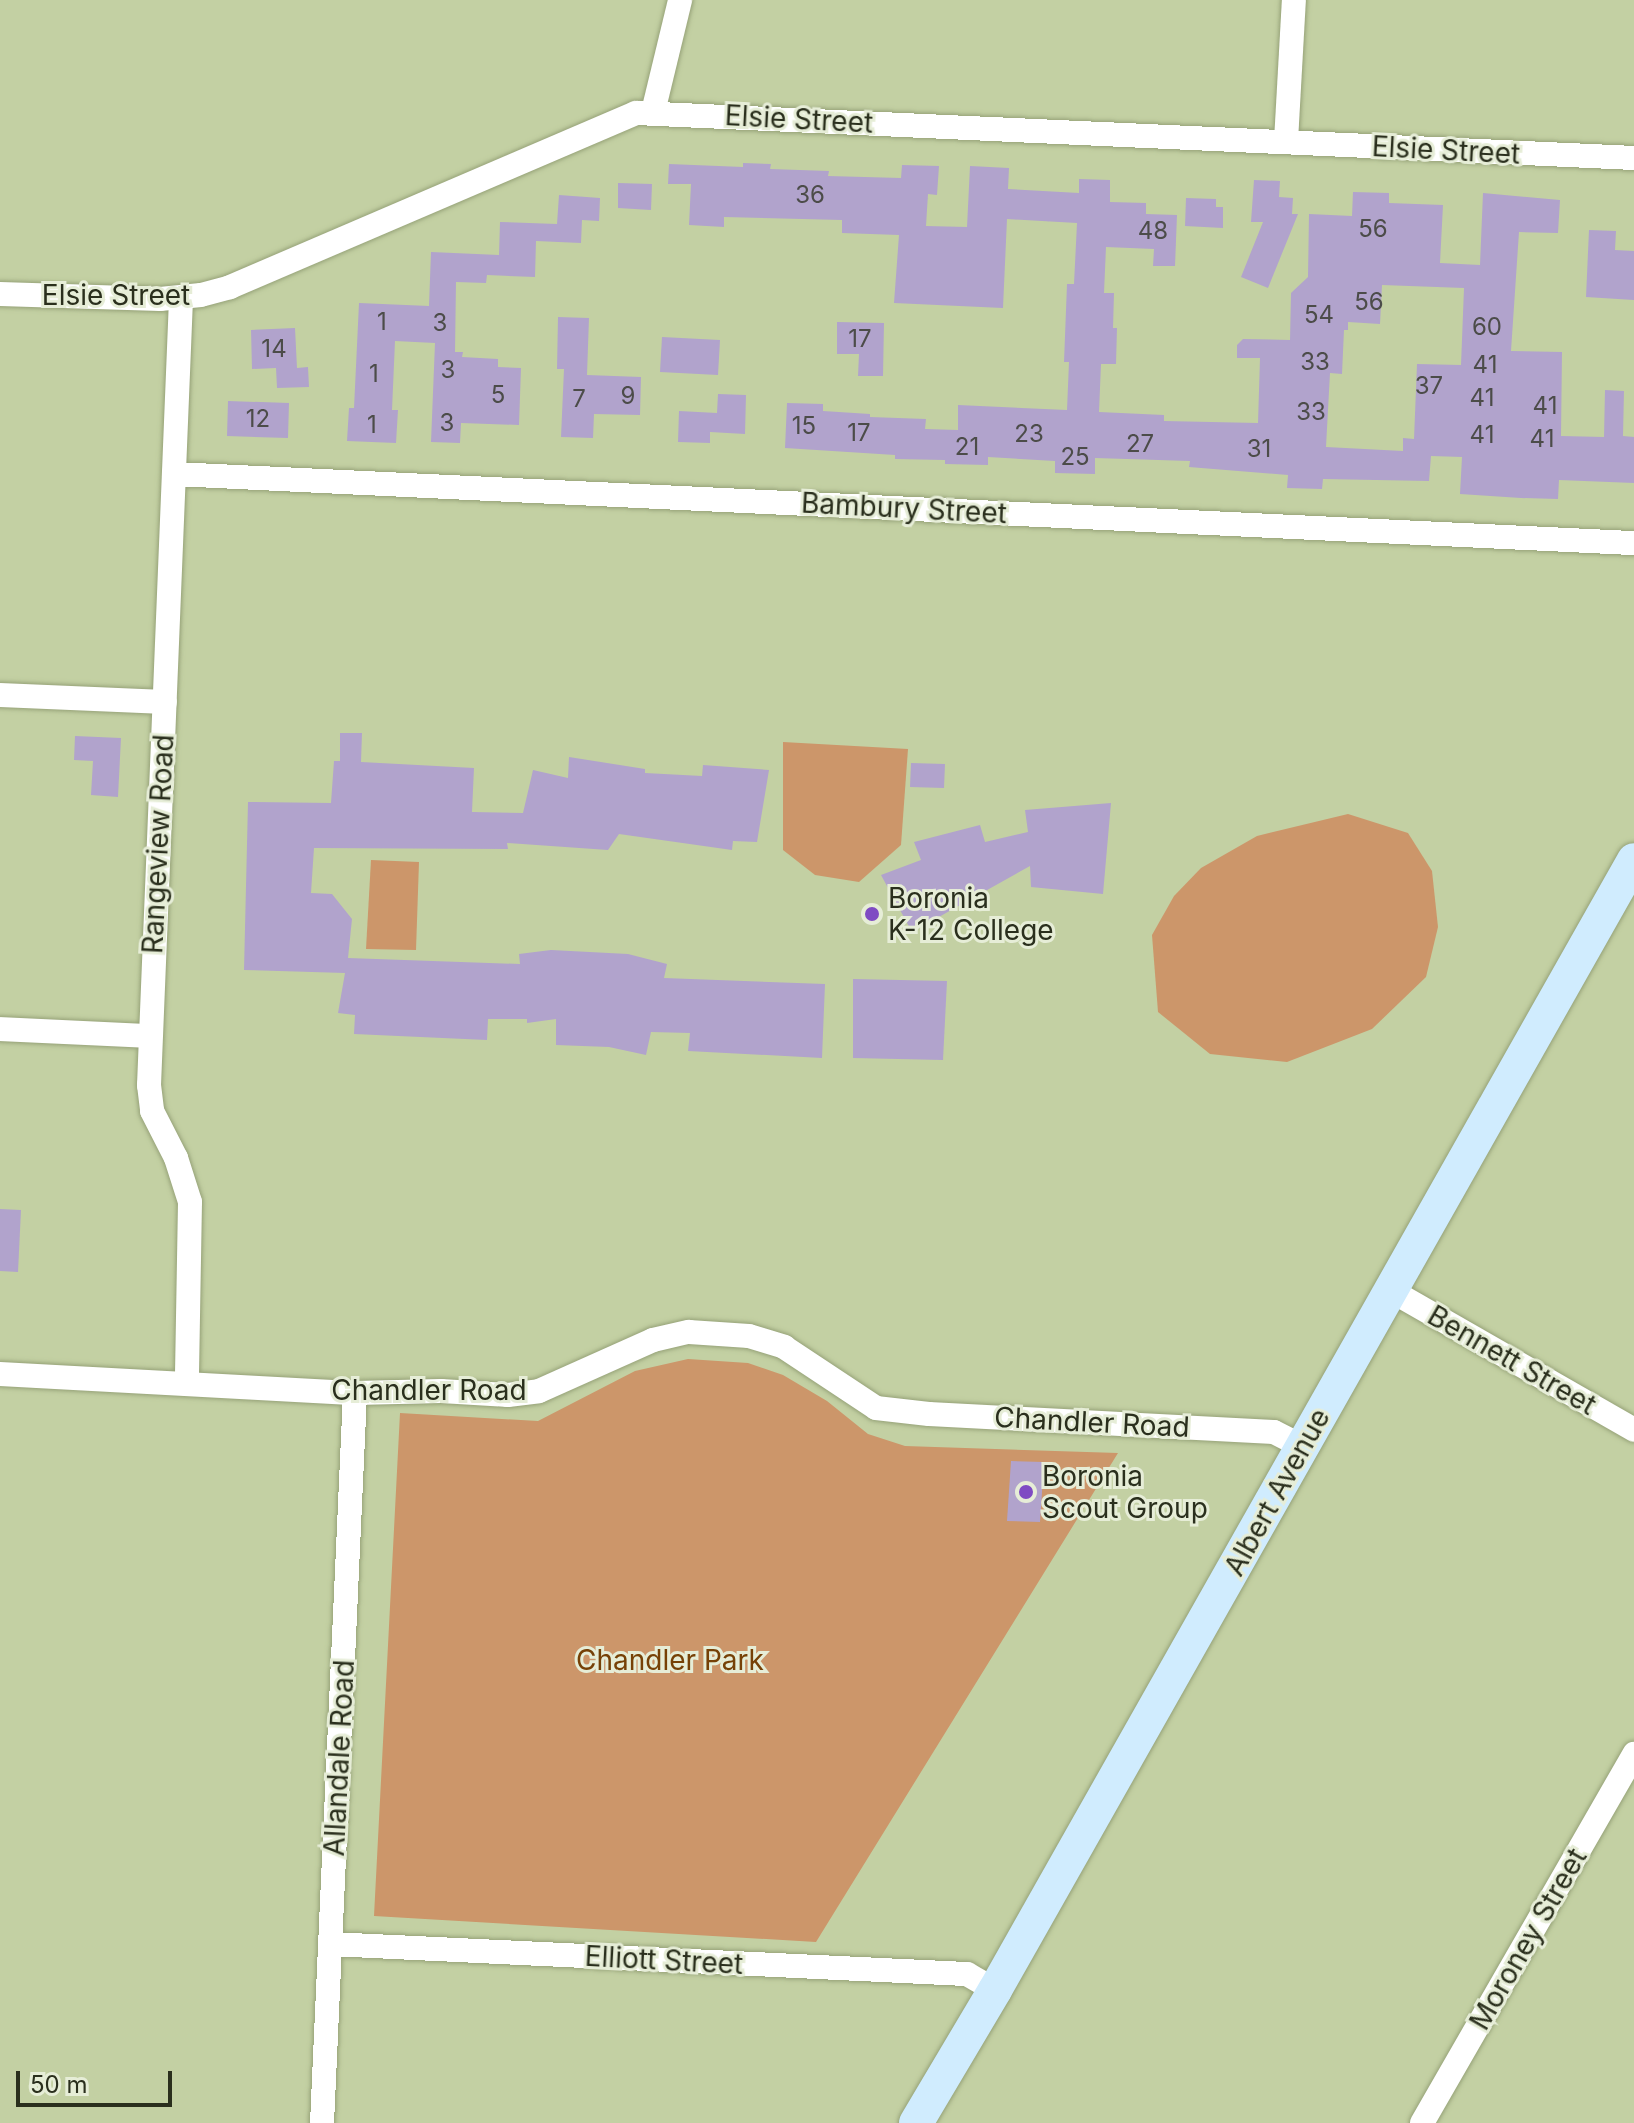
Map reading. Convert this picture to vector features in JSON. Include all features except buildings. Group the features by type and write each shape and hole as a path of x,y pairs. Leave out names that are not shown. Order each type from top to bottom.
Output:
{"main road":[{"name":"Albert Avenue","path":"916,2123 995,1990 1634,860"}],"street":[{"path":"653,112 680,0"},
{"path":"1286,141 1294,0"},
{"name":"Elsie Street","path":"0,294 181,299 259,276 636,113 1634,158"},
{"name":"Rangeview Road","path":"181,299 150,1036 152,1111 176,1158 190,1202 187,1382"},
{"name":"Bambury Street","path":"174,474 1634,543"},
{"path":"0,695 165,702"},
{"path":"0,1029 150,1036"},
{"name":"Bennett Street","path":"1390,1290 1634,1430"},
{"name":"Chandler Road","path":"0,1374 355,1393 441,1391 508,1395 539,1391 653,1340 689,1332 749,1336 784,1347 876,1408 929,1414 1274,1432 1303,1447"},
{"name":"Allandale Road","path":"322,2123 355,1393"},
{"name":"Moroney Street","path":"1422,2123 1634,1754"},
{"name":"Elliott Street","path":"330,1944 967,1974 995,1990"}],"green space":[{"path":"783,742 908,749 901,845 859,882 815,875 783,850"},
{"path":"1348,814 1408,833 1432,871 1438,927 1426,977 1372,1029 1287,1062 1210,1054 1158,1012 1152,935 1174,896 1201,868 1257,836"},
{"path":"371,860 419,862 416,950 366,949"},
{"name":"Chandler Park","path":"688,1359 748,1363 783,1375 827,1401 868,1434 905,1446 1118,1453 816,1942 374,1916 400,1413 538,1421 635,1371"}],"place":[{"name":"Boronia K-12 College","path":"872,914"},
{"name":"Boronia Scout Group","path":"1026,1492"}]}
